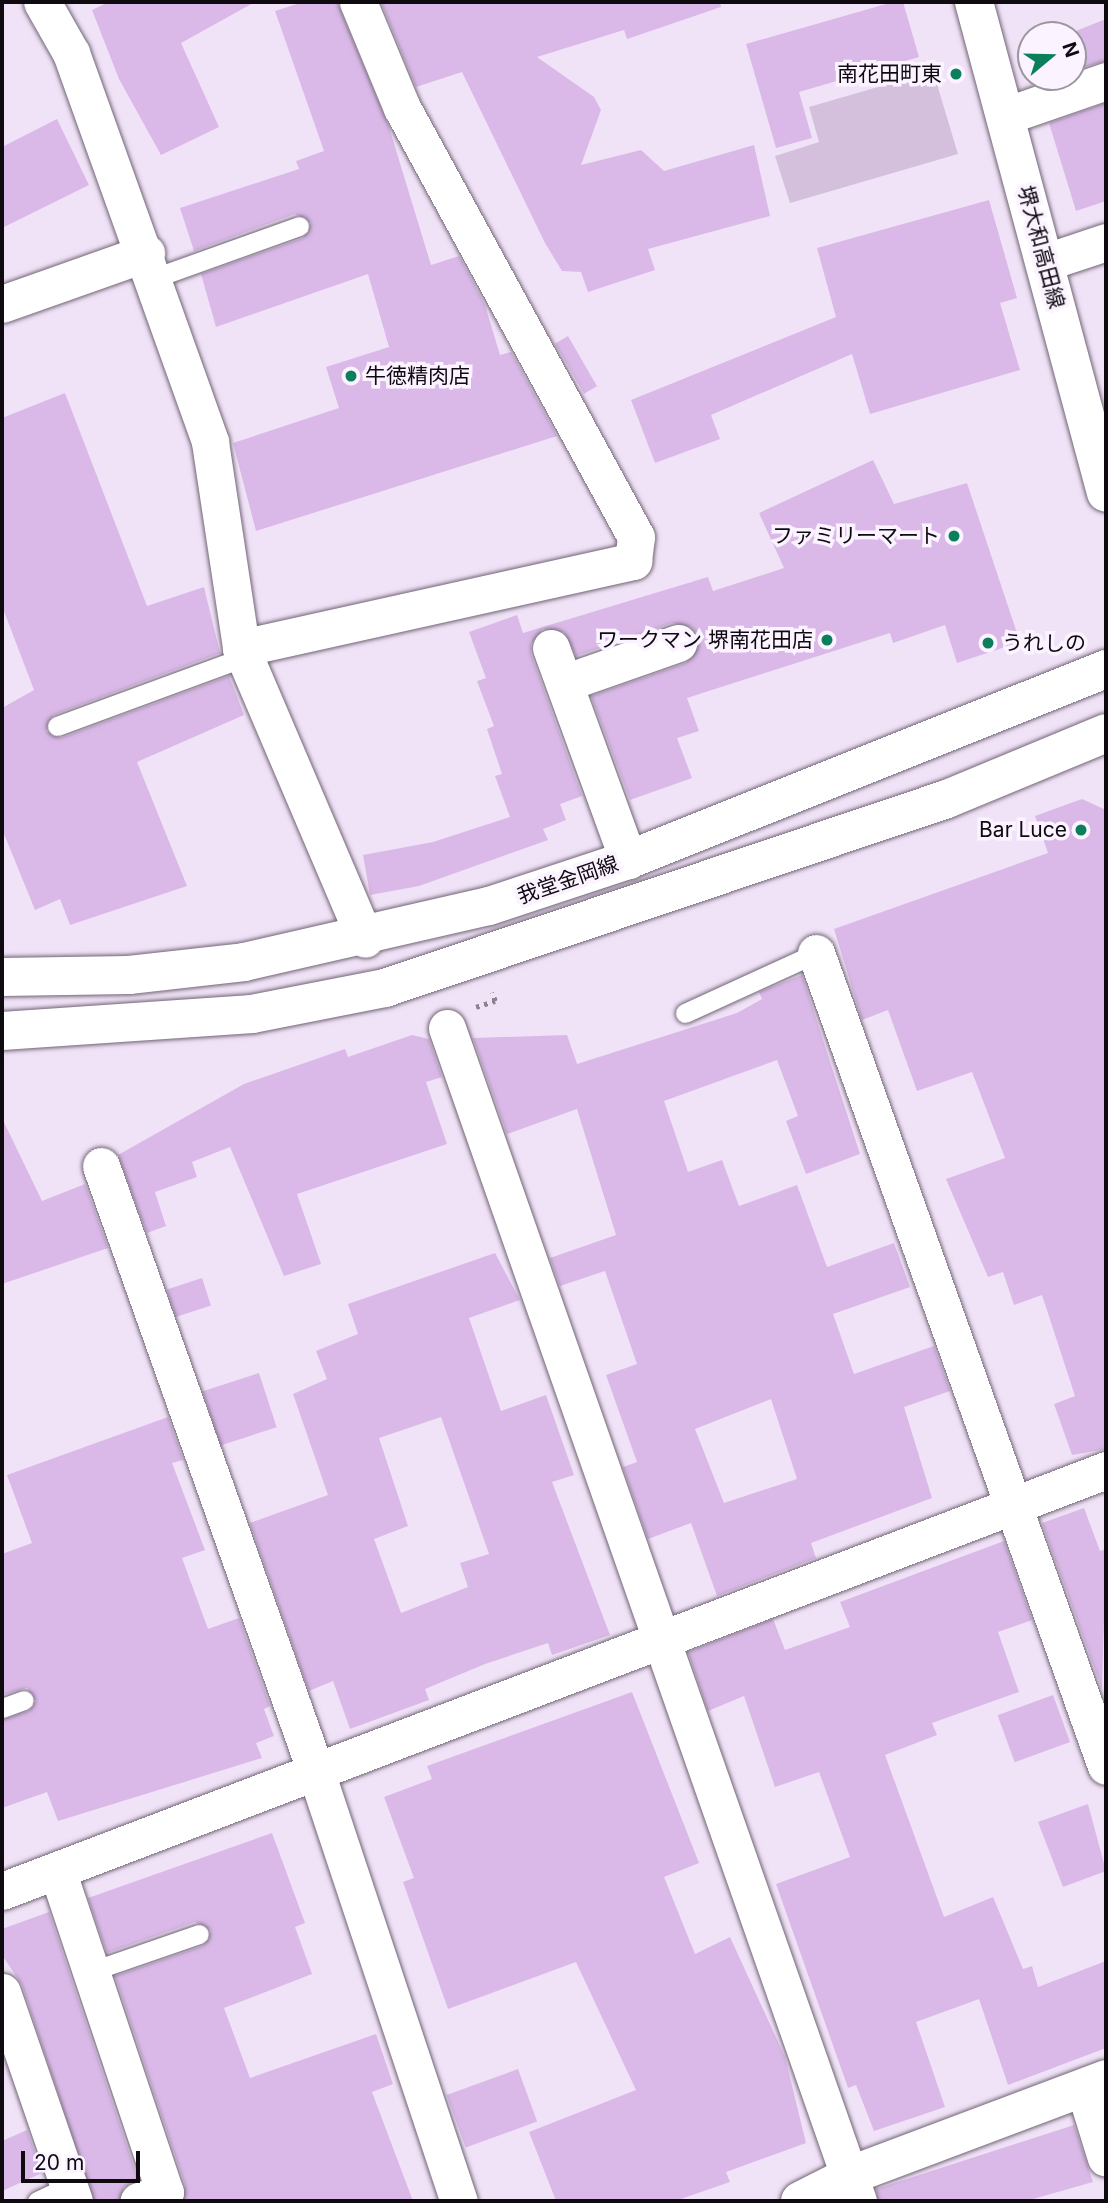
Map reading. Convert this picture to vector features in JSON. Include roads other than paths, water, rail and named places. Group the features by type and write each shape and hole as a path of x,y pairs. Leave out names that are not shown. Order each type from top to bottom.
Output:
{"main road":[{"name":"堺大和高田線","path":"974,2 1106,493"},
{"name":"我堂金岡線","path":"2,977 129,975 365,939 628,860 1106,669"},
{"path":"2,1031 253,1014 385,988 947,799 1106,733"},
{"path":"800,2201 854,2188 1095,2083"}],"street":[{"path":"42,2 71,53 150,266 210,442 243,652 365,939"},
{"path":"243,652 632,561 636,537 402,108 358,2"},
{"path":"1005,116 1106,81"},
{"path":"1046,262 1106,242"},
{"path":"2,304 150,266"},
{"path":"564,683 678,643"},
{"path":"551,648 628,860"},
{"path":"816,953 1106,1766"},
{"path":"447,1028 854,2188"},
{"path":"101,1166 316,1772 459,2201"},
{"path":"2,1891 664,1642 1106,1470"},
{"path":"57,1870 165,2192 139,2201"},
{"path":"2,1992 9,2037 60,2196"},
{"path":"1095,2083 1106,2158"}],"lane":[{"path":"150,266 299,226"},
{"path":"57,726 243,652"},
{"path":"685,1013 816,953"},
{"path":"2,1708 24,1700"},
{"path":"92,1971 199,1934"}],"place":[{"name":"南花田町東","path":"956,74"},
{"name":"牛徳精肉店","path":"351,376"},
{"name":"ファミリーマート","path":"954,536"},
{"name":"ワークマン 堺南花田店","path":"827,640"},
{"name":"うれしの","path":"988,643"},
{"name":"Bar Luce","path":"1081,830"}]}
